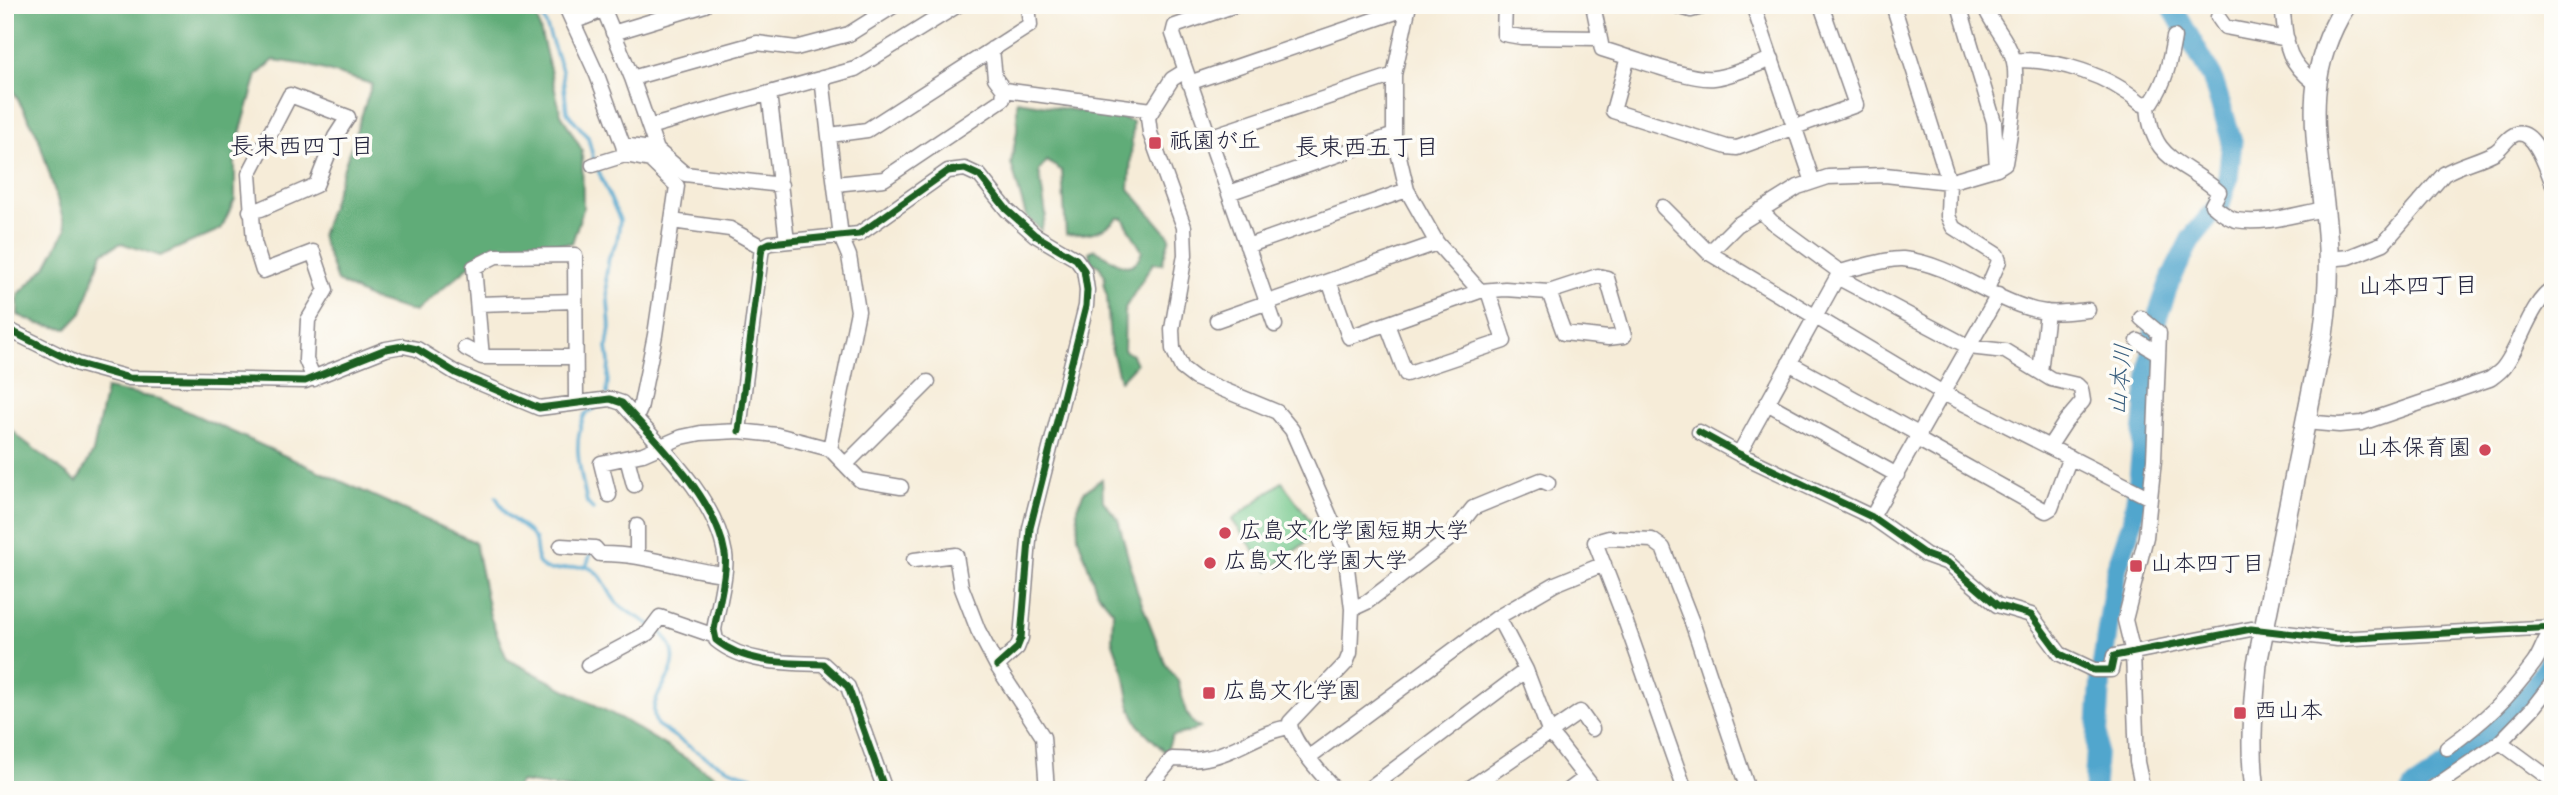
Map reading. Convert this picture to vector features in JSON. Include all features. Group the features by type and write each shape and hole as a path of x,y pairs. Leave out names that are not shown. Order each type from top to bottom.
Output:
{"street":[{"path":"565,5 597,75 624,150 650,160 677,186 655,335 636,418"},
{"path":"613,33 705,5"},
{"path":"632,78 757,43 796,48 849,34 895,5"},
{"path":"649,127 855,69 958,5"},
{"path":"830,135 867,130 1031,25 1028,5"},
{"path":"1236,5 1175,26 1173,34 1275,325"},
{"path":"1505,5 1504,34 1521,37 1599,38"},
{"path":"1593,5 1602,49 1628,57 1709,78 1772,59"},
{"path":"1674,5 1691,10 1709,5"},
{"path":"1754,5 1814,182"},
{"path":"1628,57 1613,111 1737,148 1856,106 1821,5"},
{"path":"1872,517 1969,347 1993,292 1999,261 1997,255 1953,227 1948,216 1949,182 1893,5"},
{"path":"1959,5 1994,122 1997,168"},
{"path":"1709,253 1737,225 1798,187 1828,177 1885,175 1949,182 1997,168 2005,163 2015,83 2014,60 2001,31 1988,17 1984,5"},
{"path":"2282,5 2289,54 2297,69 2315,83"},
{"path":"2255,790 2251,764 2257,664 2323,335 2329,292 2315,83 2331,28 2346,5"},
{"path":"1335,790 1309,757 1290,727 1290,722 1346,663 1350,653 1352,609 1345,551 1292,430 1277,412 1195,378 1182,368 1173,349 1172,329 1185,256 1185,227 1150,133 1148,117 1172,79 1187,77 1409,6"},
{"path":"1387,324 1406,374 1504,341 1484,291 1437,243 1407,190 1394,135 1394,75 1409,6"},
{"path":"573,22 603,7 657,150 685,174 780,186"},
{"path":"2218,17 2225,27 2287,39"},
{"path":"2014,60 2054,64 2103,78 2124,88 2142,104 2152,102 2168,73 2174,37"},
{"path":"835,184 884,178 1003,99 1004,90 995,78 992,49"},
{"path":"1209,137 1394,75"},
{"path":"822,78 841,237 849,256 858,311 830,449"},
{"path":"1004,90 1152,110"},
{"path":"769,93 787,242"},
{"path":"250,211 261,209 316,185 335,137 348,117 290,95 249,174 250,211 254,242 263,271 313,252 326,290 308,320 306,360 314,379"},
{"path":"2148,103 2148,121 2157,143 2174,161 2202,176 2219,192 2213,205 2226,216 2234,220 2257,221 2324,209"},
{"path":"2328,259 2349,257 2384,243 2444,174 2494,153 2514,134 2520,134 2536,143 2553,184"},
{"path":"1228,193 1394,135"},
{"path":"596,164 624,150 657,150"},
{"path":"762,247 770,243 859,234 948,171 965,169 981,176 1007,210 1035,235 1076,259 1084,270 1086,306 1030,528 1021,638 1017,648 997,666"},
{"path":"1247,247 1407,190"},
{"path":"1663,207 1709,253 1943,393 2150,498"},
{"path":"1760,211 1839,274 1969,347 2005,351 2051,379 2077,385 2081,389 2083,401 2049,447"},
{"path":"672,221 730,229 762,247"},
{"path":"1217,320 1437,243"},
{"path":"739,431 762,247"},
{"path":"482,357 474,267 496,256 575,255 576,402"},
{"path":"1739,454 1839,274 1900,259 1920,262 2029,308 2047,312 2088,310"},
{"path":"1329,281 1349,337 1484,291 1549,292 1598,276 1607,278 1624,336 1608,338 1564,333 1549,292"},
{"path":"2305,422 2339,425 2362,423 2490,379 2503,368 2538,305 2549,290 2553,289"},
{"path":"478,304 575,301"},
{"path":"2040,372 2047,312"},
{"path":"2141,318 2159,333 2154,460 2146,537 2125,620 2133,653 2137,762 2143,790"},
{"path":"5,328 78,364 129,378 305,381 386,349 403,346 417,349 456,373 540,408 610,399 622,403 701,496 718,526 726,557 716,640 726,649 774,663 824,664 848,687 885,790"},
{"path":"2138,341 2158,353"},
{"path":"465,348 482,357 575,357"},
{"path":"1789,363 2046,510 2051,508 2070,457"},
{"path":"846,464 928,382"},
{"path":"1767,403 1897,475"},
{"path":"610,495 601,463 627,458 682,437 739,431 777,435 830,449 860,480 901,487"},
{"path":"1699,432 1739,454 1872,517 1926,555 1948,563 1997,605 2031,615 2060,654 2101,670 2111,670 2114,656 2251,629 2337,639 2553,628"},
{"path":"627,458 634,485"},
{"path":"1352,609 1367,602 1448,540 1473,508 1541,480 1548,483"},
{"path":"637,526 637,555"},
{"path":"596,532 595,548 600,554 637,555 695,571 723,574"},
{"path":"1685,790 1595,542 1609,538 1652,540 1663,548 1693,625 1743,789"},
{"path":"561,546 595,548"},
{"path":"914,560 956,555 961,586 978,630 997,666 1042,737 1048,790"},
{"path":"1309,757 1498,617 1555,584 1604,564"},
{"path":"588,665 648,633 660,617 715,636"},
{"path":"1498,617 1526,670 1549,731 1595,790"},
{"path":"2446,748 2484,721 2513,692 2537,659 2553,628"},
{"path":"1367,790 1526,670"},
{"path":"2430,790 2500,742 2532,709 2553,682"},
{"path":"1467,790 1580,712 1592,729"},
{"path":"1146,790 1172,759 1207,758 1273,729 1290,727"},
{"path":"2500,742 2552,786"},
{"path":"1569,790 1585,778"}],"green space":[{"path":"5,5 534,5 561,114 582,150 583,209 572,243 495,248 415,312 371,299 337,281 321,236 372,84 307,65 274,60 257,75 235,151 235,199 221,229 160,256 121,243 102,253 82,313 67,329 39,324 18,315 18,295 46,267 66,229 38,136 5,76"},
{"path":"1017,101 1123,118 1133,122 1129,189 1170,237 1162,264 1153,263 1125,308 1124,350 1132,355 1136,364 1120,381 1110,343 1105,276 1099,266 1091,262 1089,252 1095,249 1127,266 1138,260 1142,251 1123,218 1117,218 1094,232 1066,234 1062,171 1047,161 1039,171 1046,215 1041,230 1026,216 1011,163 1017,131"},
{"path":"106,389 160,399 475,542 490,616 507,659 622,719 726,783 724,790 577,790 521,782 514,790 5,790 5,423 77,482 93,452"},
{"path":"1102,479 1103,501 1118,519 1137,591 1166,665 1178,681 1186,712 1194,724 1200,727 1172,736 1166,753 1140,727 1131,710 1124,673 1112,640 1113,611 1097,592 1078,537 1077,507 1084,492"},
{"path":"1282,482 1315,527 1317,534 1269,570 1232,520"}],"waterway":[{"path":"539,5 562,70 567,112 588,137 594,161"},
{"name":"山本川","path":"2094,790 2101,675 2117,567 2132,523 2138,487 2156,321 2170,281 2191,239 2220,204 2228,178 2232,141 2212,77 2171,5"},
{"path":"597,168 620,220 617,241 609,257 606,276 610,327 607,347 607,394"},
{"path":"593,509 587,503 578,447 585,414 599,406"},
{"path":"496,497 507,515 535,540 538,562 544,569 583,566 593,570 602,578 618,604 651,625"},
{"path":"586,567 591,553"},
{"path":"657,628 669,643 673,656 672,668 656,701 654,712 657,725 714,762 752,776 762,790"},
{"path":"2412,790 2485,740 2533,688 2553,655"}],"cycle path":[{"path":"739,431 762,247 770,243 859,234 948,171 965,169 980,176 1007,210 1035,235 1076,259 1084,270 1086,306 1030,528 1021,638 1017,648 997,666"},
{"path":"5,328 78,364 129,378 305,381 386,349 403,346 417,349 456,373 539,408 610,399 622,403 684,473 720,533 726,561 714,630 716,640 727,648 753,658 823,664 848,687 885,790"},
{"path":"1699,432 1739,454 1872,517 1926,555 1948,563 1997,605 2031,615 2060,654 2094,670 2111,670 2114,656 2251,629 2337,639 2553,627"}],"place":[{"name":"祇園が丘","path":"1155,143"},
{"name":"山本保育園","path":"2485,450"},
{"name":"広島文化学園短期大学","path":"1225,533"},
{"name":"広島文化学園大学","path":"1210,563"},
{"name":"山本四丁目","path":"2136,566"},
{"name":"広島文化学園","path":"1209,693"},
{"name":"西山本","path":"2240,713"}],"district":[{"name":"長束西四丁目","path":"302,149"},
{"name":"長束西五丁目","path":"1367,150"},
{"name":"山本四丁目","path":"2418,288"}]}
